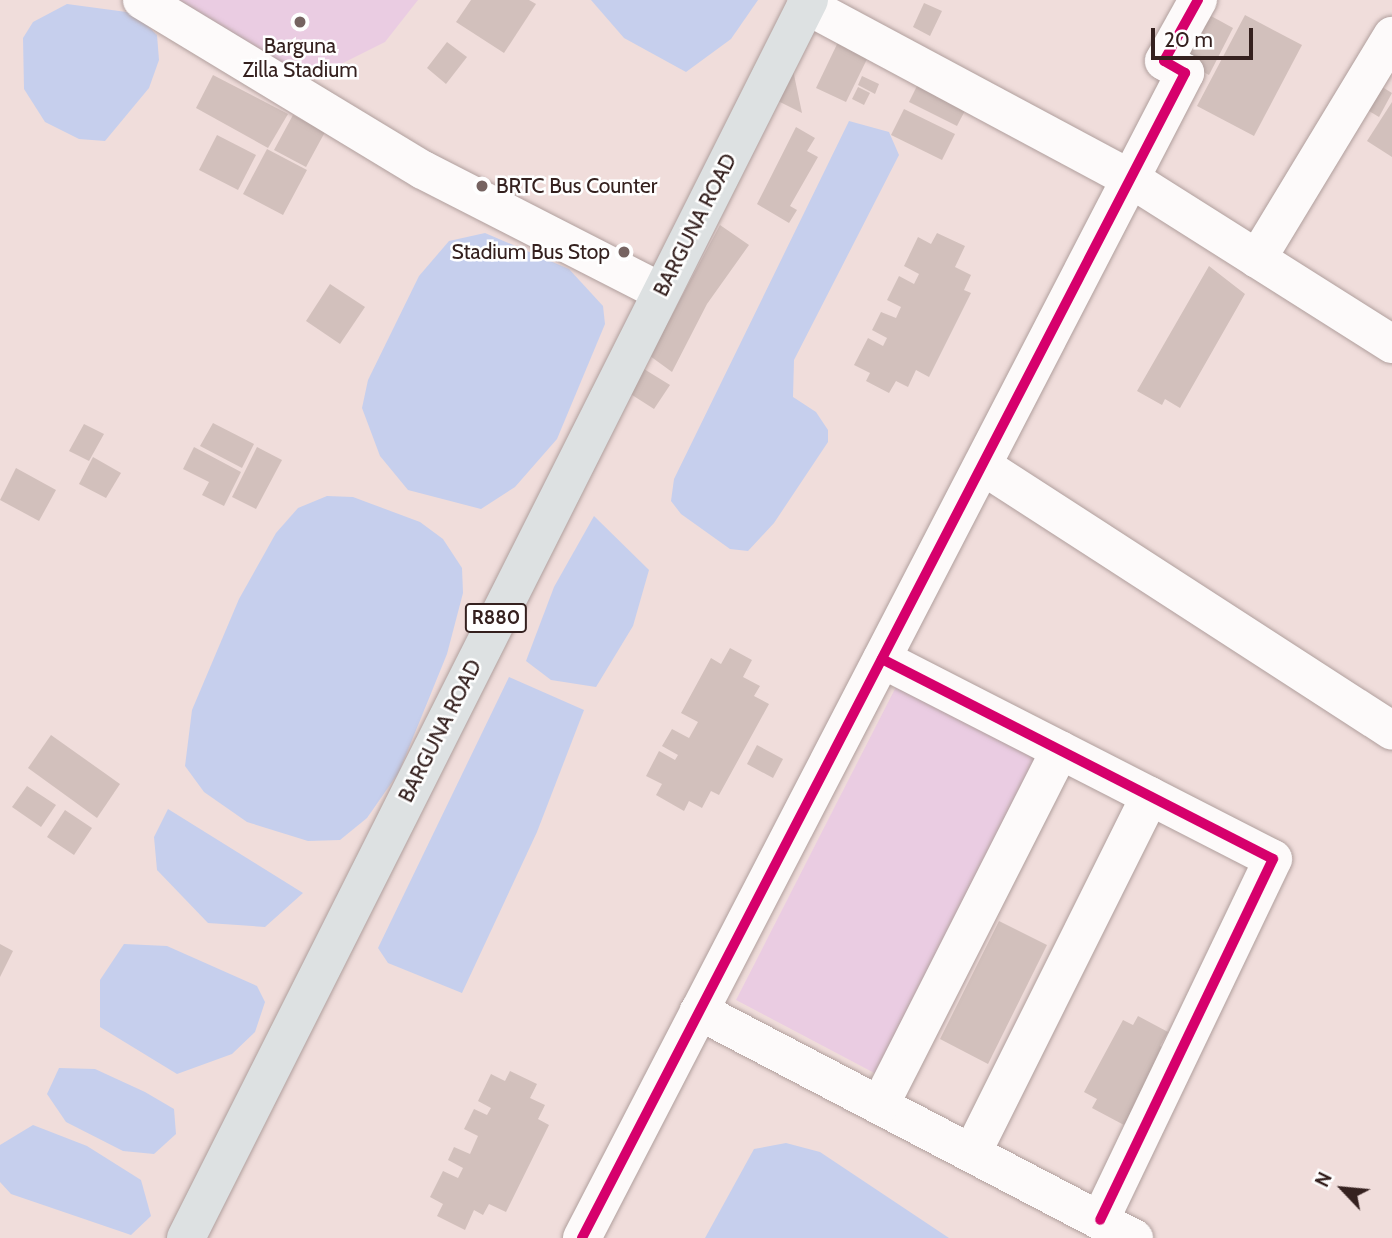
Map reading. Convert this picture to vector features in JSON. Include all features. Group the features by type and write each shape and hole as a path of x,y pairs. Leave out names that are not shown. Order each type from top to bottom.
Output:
{"main road":[{"name":"BARGUNA ROAD","path":"186,1238 808,2"}],"street":[{"path":"142,0 423,170 661,292"},
{"path":"582,1238 1185,73 1164,61 1198,0"},
{"path":"808,2 1131,179 1392,344"},
{"path":"1257,259 1392,36"},
{"path":"982,466 1392,731"},
{"path":"882,659 1273,859 1100,1220"},
{"path":"880,1105 1060,750"},
{"path":"972,1153 1150,796"},
{"path":"699,1011 1134,1238"}],"shaded area":[{"name":"Barguna Zilla Stadium","path":"162,0 418,0 385,42 303,83"},
{"path":"898,683 1047,757 880,1076 736,1000"}],"water":[{"path":"591,0 758,0 731,39 686,72 624,38"},
{"path":"67,4 134,13 157,35 159,60 149,88 105,141 79,139 45,122 24,89 23,38 33,22"},
{"path":"849,121 889,132 899,155 794,360 793,397 816,412 828,430 828,442 774,523 748,551 730,549 681,514 671,501 674,479"},
{"path":"485,233 569,269 603,306 605,324 557,439 515,487 481,509 408,490 380,456 362,408 368,380 419,276 449,241"},
{"path":"327,496 353,497 420,522 443,539 462,568 463,593 447,654 399,772 367,818 340,840 308,841 247,822 204,792 185,766 192,710 239,599 276,533 298,508"},
{"path":"594,516 649,570 633,626 596,687 551,680 526,661 554,587"},
{"path":"509,677 584,710 537,832 462,993 388,963 378,948"},
{"path":"168,809 303,893 265,927 208,923 157,870 154,837"},
{"path":"124,944 167,946 257,986 265,1002 255,1032 232,1054 177,1074 100,1027 100,980"},
{"path":"59,1068 95,1069 145,1092 174,1109 176,1134 154,1154 123,1151 66,1122 47,1094"},
{"path":"33,1125 87,1146 141,1180 151,1216 131,1235 11,1194 0,1182 0,1145"},
{"path":"786,1143 820,1152 949,1238 705,1238 754,1149"}],"building":[{"path":"471,0 529,0 536,4 504,53 456,22"},
{"path":"924,3 942,11 930,36 913,27"},
{"path":"1202,11 1233,28 1209,75 1177,58"},
{"path":"1245,15 1302,45 1254,136 1197,106"},
{"path":"840,38 870,53 846,102 816,88"},
{"path":"447,42 467,57 446,84 427,68"},
{"path":"793,70 802,113 778,101"},
{"path":"213,75 288,114 268,148 196,108"},
{"path":"862,76 879,84 875,94 858,85"},
{"path":"921,78 969,103 957,126 909,102"},
{"path":"1379,85 1392,93 1379,117 1364,108"},
{"path":"858,87 870,93 864,105 852,99"},
{"path":"1392,102 1392,157 1367,141"},
{"path":"904,109 955,134 942,160 891,135"},
{"path":"293,115 325,132 306,167 274,150"},
{"path":"796,127 815,138 807,151 818,157 790,206 797,210 789,223 757,204"},
{"path":"217,135 256,155 238,190 199,170"},
{"path":"267,149 307,170 283,215 243,194"},
{"path":"720,225 749,245 707,304 672,372 650,356"},
{"path":"937,233 965,246 955,267 971,275 964,290 971,293 929,377 916,370 908,387 896,381 889,393 866,381 870,373 854,365 868,338 883,346 887,338 872,330 881,312 896,318 901,307 887,300 899,276 914,284 919,274 904,266 918,237 931,244"},
{"path":"1209,266 1245,294 1180,408 1165,399 1162,405 1137,391"},
{"path":"330,284 365,307 340,344 306,321"},
{"path":"644,369 670,385 654,409 629,393"},
{"path":"213,423 254,444 242,468 200,446"},
{"path":"84,424 104,434 89,461 69,451"},
{"path":"194,447 241,472 224,506 202,495 209,482 183,469"},
{"path":"257,447 282,460 256,509 232,497"},
{"path":"93,457 121,473 106,498 79,484"},
{"path":"16,468 56,490 39,521 0,500"},
{"path":"730,648 752,660 743,677 760,686 754,696 769,704 719,795 711,791 702,808 689,801 684,811 656,795 662,784 646,776 659,751 675,760 678,755 662,746 672,729 689,738 698,722 681,713 711,658 721,664"},
{"path":"51,735 120,784 97,818 28,768"},
{"path":"757,745 783,759 773,778 747,764"},
{"path":"27,786 56,805 41,827 12,807"},
{"path":"65,810 92,828 74,855 47,837"},
{"path":"999,921 1047,945 988,1064 940,1039"},
{"path":"0,944 13,951 0,977"},
{"path":"1138,1016 1168,1032 1160,1046 1175,1055 1124,1125 1092,1108 1097,1099 1084,1092 1123,1020 1133,1025"},
{"path":"510,1071 537,1084 530,1098 545,1105 538,1119 549,1125 506,1212 489,1204 483,1215 474,1210 465,1230 437,1216 443,1204 430,1197 443,1171 458,1178 463,1168 448,1160 454,1147 470,1154 478,1136 464,1129 474,1109 487,1115 491,1108 478,1101 491,1074 505,1081"}],"cycle path":[{"path":"582,1238 1185,73 1164,61 1198,0"},
{"path":"882,659 1273,859 1100,1220"}],"place":[{"name":"Barguna Zilla Stadium","path":"300,22"},
{"name":"BRTC Bus Counter","path":"482,186"},
{"name":"Stadium Bus Stop","path":"624,252"}]}
